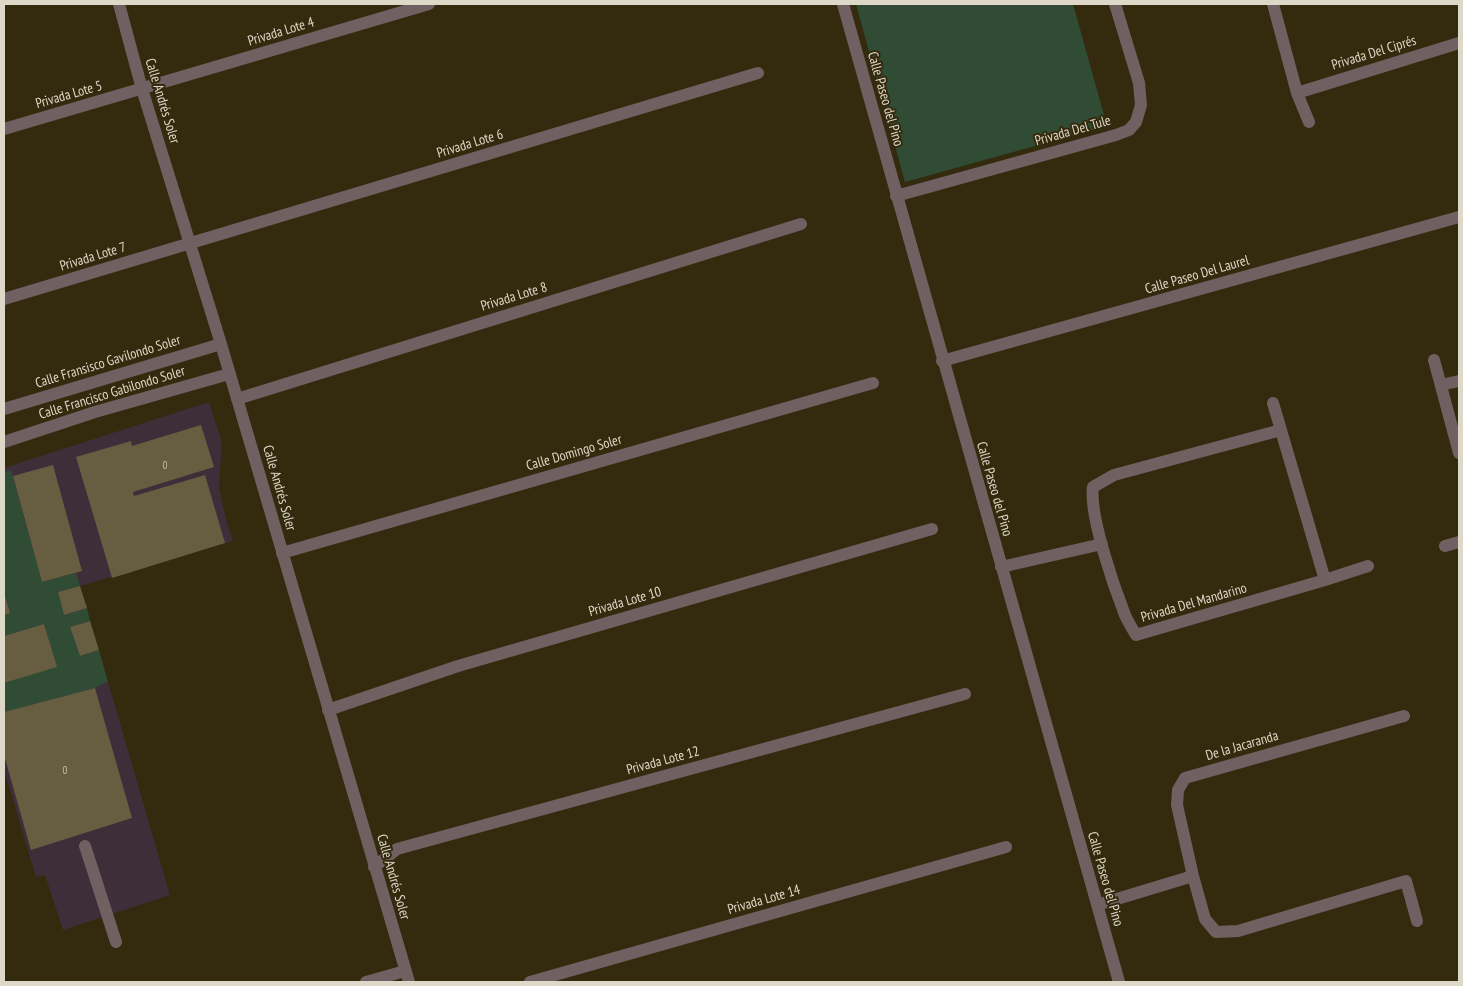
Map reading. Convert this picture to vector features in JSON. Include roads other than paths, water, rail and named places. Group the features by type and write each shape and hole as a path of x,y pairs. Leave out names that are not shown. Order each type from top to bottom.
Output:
{"street":[{"name":"Calle Andrés Soler","path":"119,4 142,89 237,399 407,976"},
{"name":"Privada Lote 4","path":"142,89 429,4"},
{"name":"Calle Paseo del Pino","path":"843,4 942,361 1119,982"},
{"name":"Privada Del Tule","path":"896,196 1129,130 1136,122 1141,105 1139,83 1115,4"},
{"path":"1273,4 1297,93 1309,122"},
{"name":"Privada Del Ciprés","path":"1297,93 1459,43"},
{"name":"Privada Lote 6","path":"190,243 758,73"},
{"name":"Privada Lote 5","path":"4,129 142,89"},
{"name":"Calle Paseo Del Laurel","path":"942,361 1459,217"},
{"name":"Privada Lote 8","path":"237,399 801,224"},
{"name":"Privada Lote 7","path":"4,299 190,243"},
{"name":"Calle Fransisco Gavilondo Soler","path":"4,409 220,344"},
{"path":"1434,360 1459,453"},
{"name":"Calle Francisco Gabilondo Soler","path":"4,442 95,412 229,374"},
{"path":"1441,385 1459,381"},
{"name":"Calle Domingo Soler","path":"282,553 873,383"},
{"path":"1273,403 1325,580"},
{"name":"Privada Del Mandarino","path":"1281,430 1114,475 1093,488 1092,496 1102,544 1125,616 1136,635 1368,566"},
{"name":"Privada Lote 10","path":"328,710 458,666 932,529"},
{"path":"1445,546 1459,542"},
{"path":"1001,567 1102,544"},
{"name":"Privada Lote 12","path":"374,867 397,849 965,694"},
{"name":"De la Jacaranda","path":"1404,716 1185,778 1178,790 1178,805 1193,876 1205,919 1216,932 1238,931 1406,881 1417,921"},
{"path":"85,846 116,942"},
{"name":"Privada Lote 14","path":"530,982 1006,846"},
{"path":"1097,905 1193,876"},
{"path":"366,982 407,976"}]}
